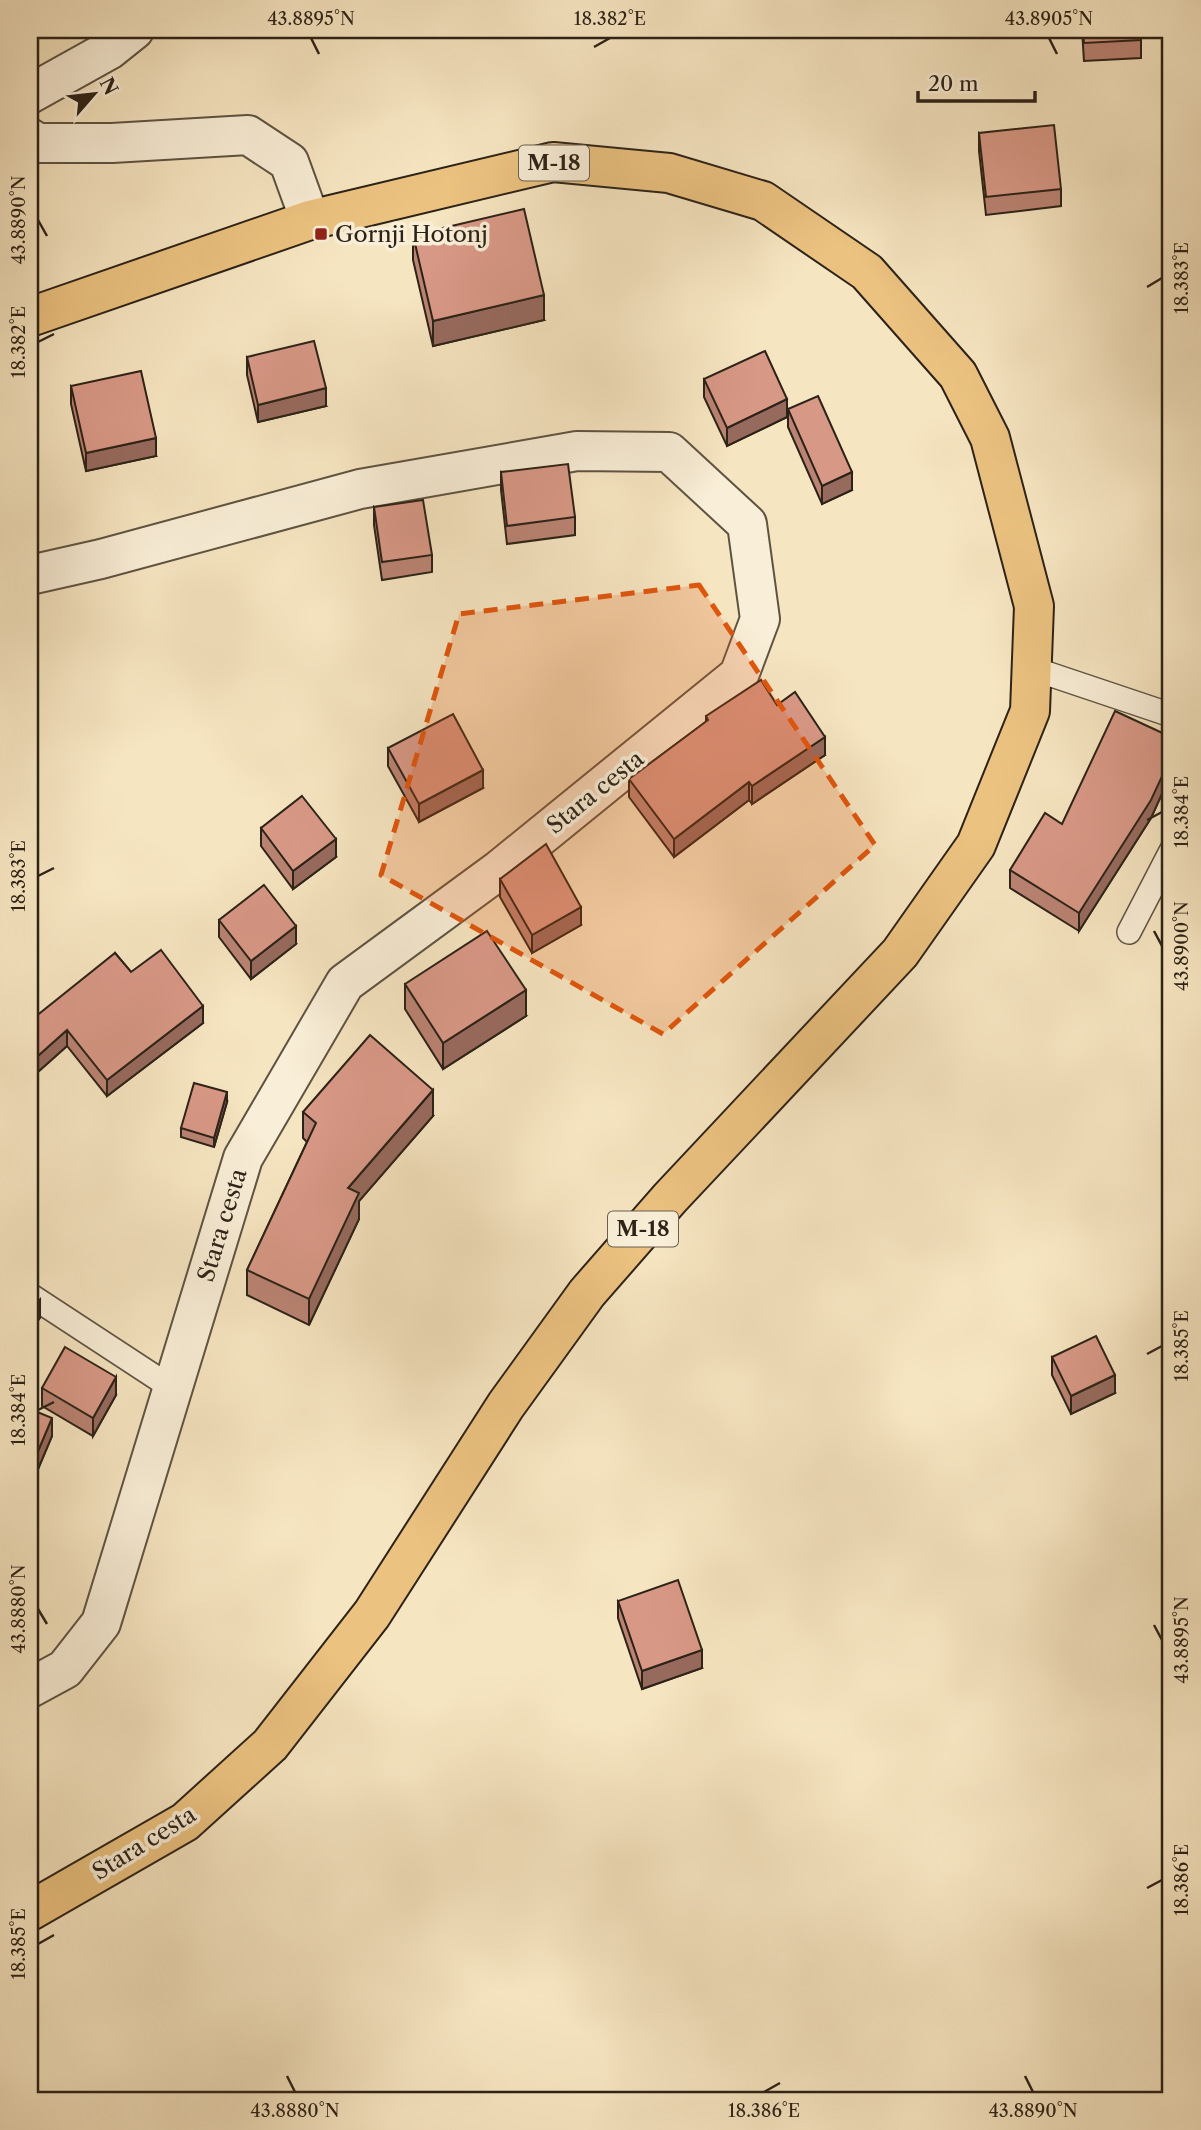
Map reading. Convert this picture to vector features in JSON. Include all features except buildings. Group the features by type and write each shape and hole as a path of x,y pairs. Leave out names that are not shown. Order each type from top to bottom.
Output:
{"main road":[{"name":"Stara cesta","path":"30,1911 185,1822 270,1745 372,1614 412,1546 506,1405 587,1293 670,1198 900,953 976,845 1030,711 1034,606 990,438 958,375 867,272 763,201 669,173 553,162 310,220"},
{"name":"M-18","path":"30,317 310,220"}],"street":[{"path":"30,94 109,50 135,30"},
{"path":"30,138 38,143 112,144 248,135 289,162 310,220"},
{"name":"Stara cesta","path":"30,575 101,559 360,489 577,452 669,452 747,524 760,619 739,675 499,870 345,983 243,1158 101,1623 65,1669 30,1688"}],"lane":[{"path":"1031,668 1171,715"},
{"path":"1129,932 1171,851"},
{"path":"30,1295 172,1388"}],"highlighted area":[{"path":"699,585 875,845 663,1034 381,875 459,614"}],"place":[{"name":"Gornji Hotonj","path":"321,234"}]}
